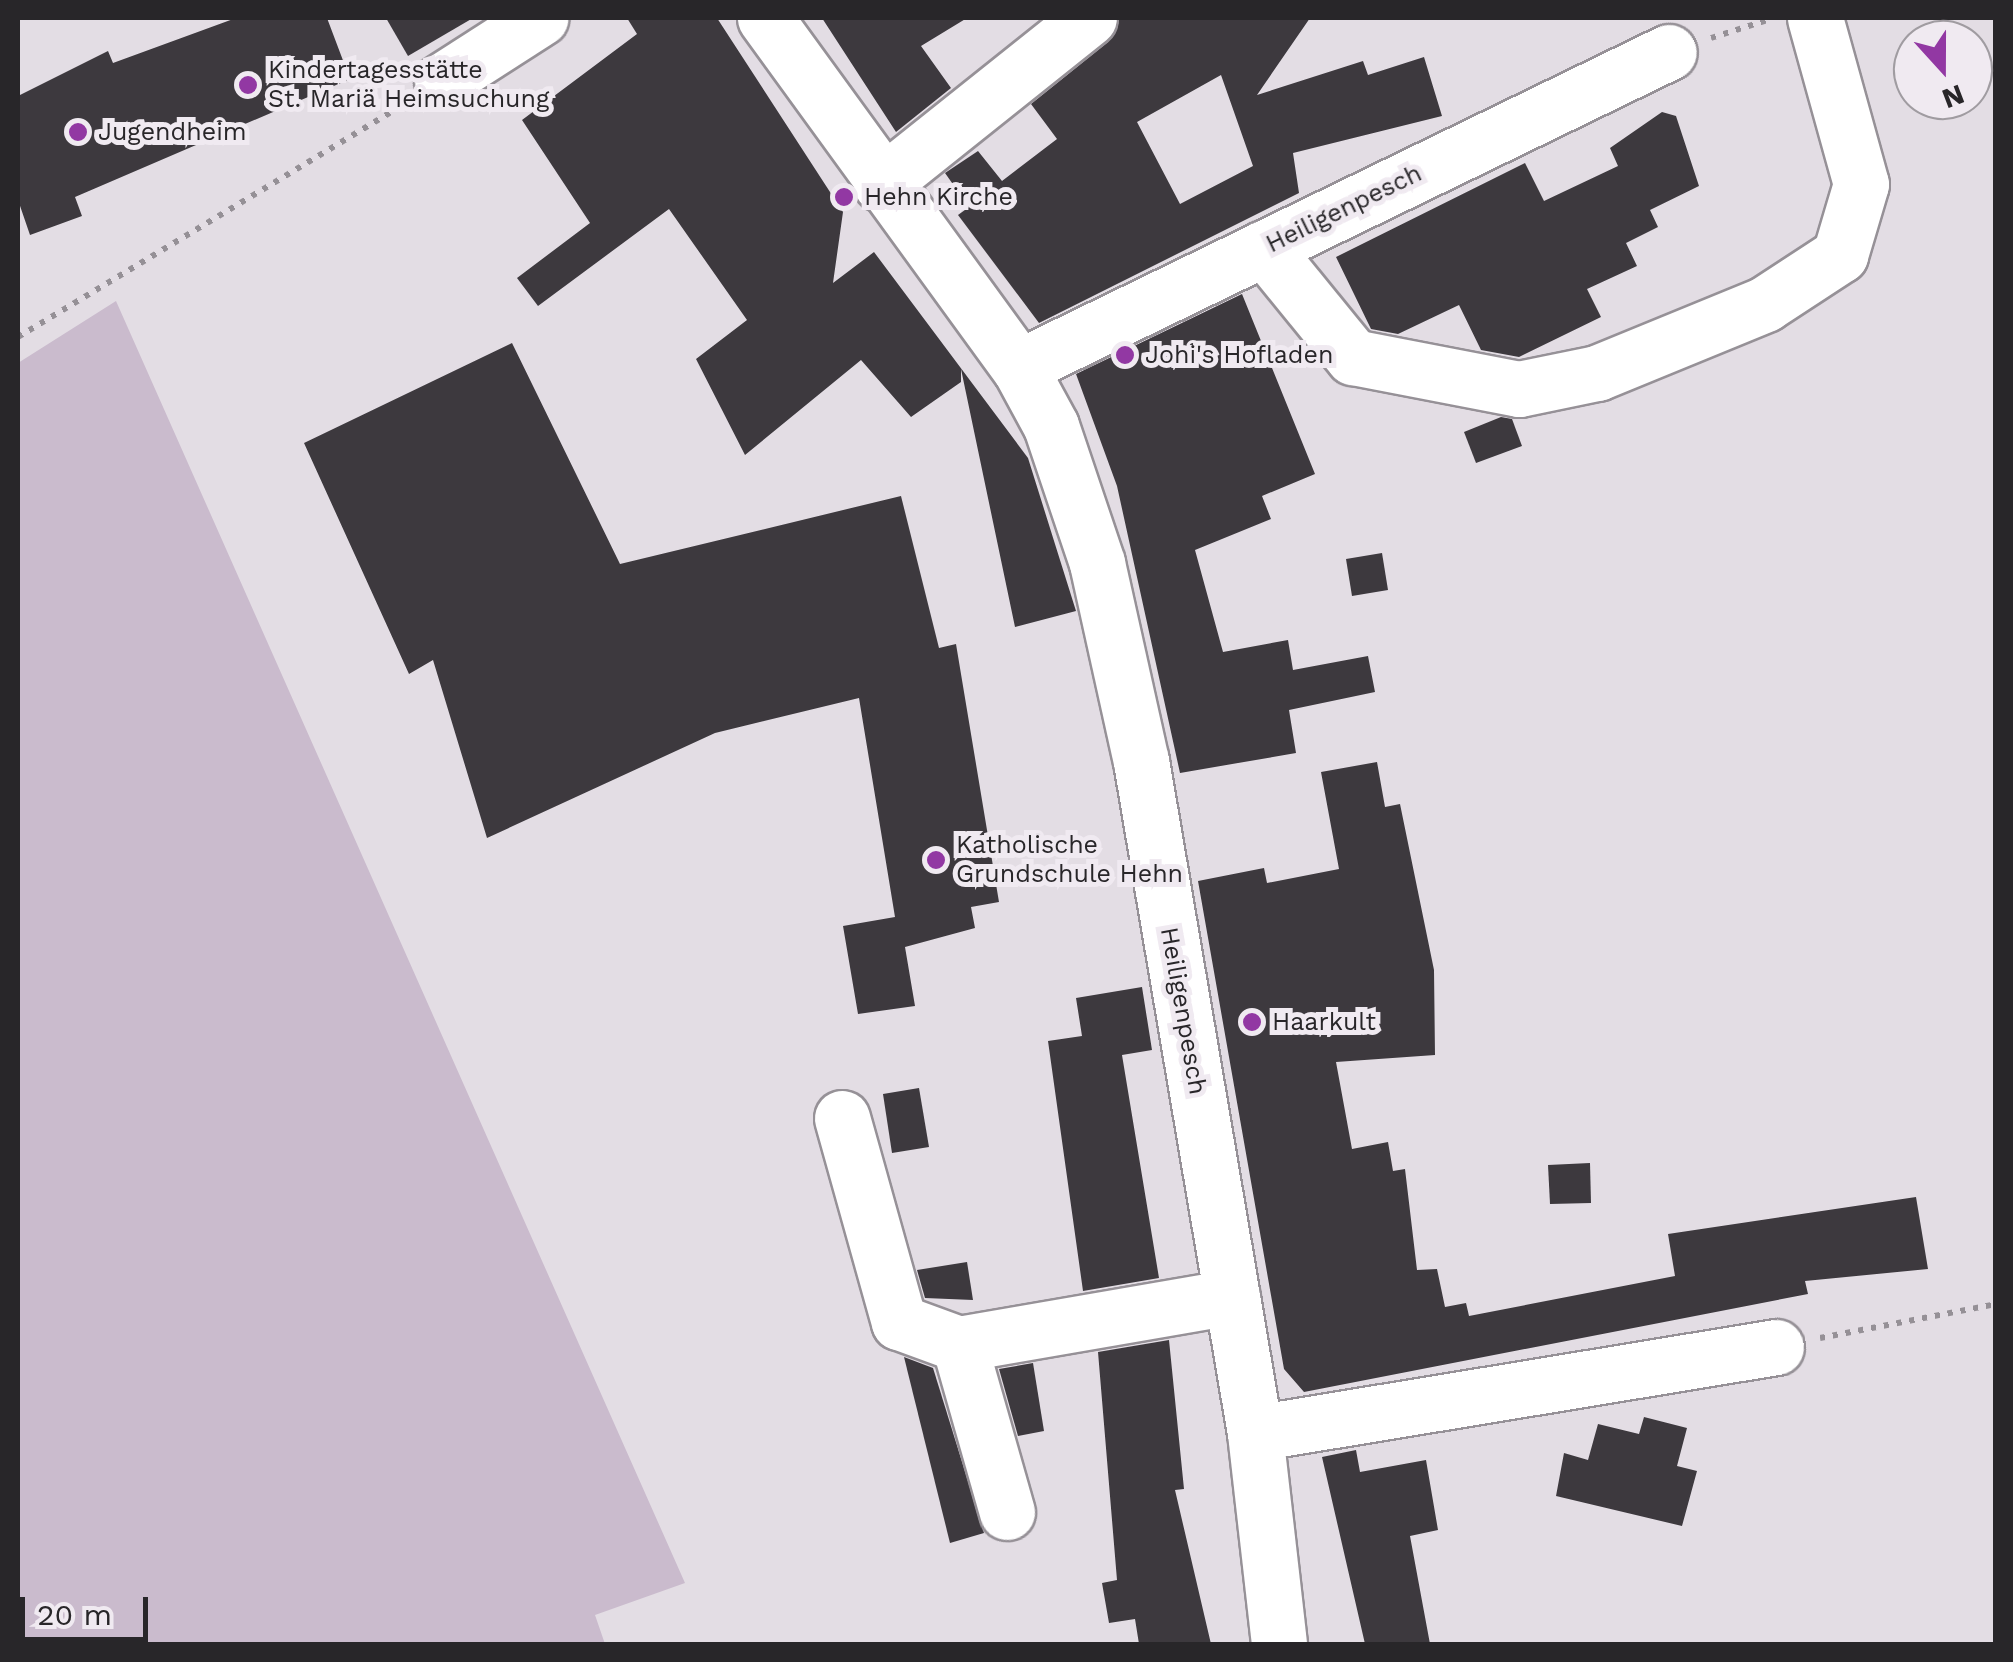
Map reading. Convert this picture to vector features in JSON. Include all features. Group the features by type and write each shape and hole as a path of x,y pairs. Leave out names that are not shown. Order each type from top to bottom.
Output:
{"street":[{"path":"442,81 540,18"},
{"name":"Heiligenpesch","path":"765,18 880,184 1020,367 1051,426 1097,563 1141,761 1256,1434 1279,1644"},
{"path":"880,184 1089,18"},
{"path":"1264,248 1353,356 1519,389 1597,373 1765,304 1840,255 1861,184 1815,18"},
{"name":"Heiligenpesch","path":"1020,367 1670,52"},
{"path":"842,1118 899,1322 958,1344 1232,1297"},
{"path":"958,1344 1006,1512"},
{"path":"1256,1434 1776,1347"}],"path":[{"path":"1670,52 1777,18"},
{"path":"18,338 442,81"},
{"path":"1776,1347 1996,1304"}],"shaded area":[{"path":"116,301 685,1583 595,1615 605,1644 18,1644 18,363"}],"building":[{"path":"236,18 327,18 350,79 75,197 82,216 30,235 18,200 18,96 108,51 113,63"},
{"path":"386,18 473,18 408,56"},
{"path":"627,18 717,18 843,212 833,283 874,252 1028,458 1076,611 1015,627 961,369 961,382 911,417 861,360 745,455 696,359 747,320 669,209 538,306 517,278 590,223 522,120 637,34"},
{"path":"822,18 967,18 921,46 951,88 896,132"},
{"path":"1120,18 1310,18 1257,95 1363,61 1368,75 1424,57 1442,116 1293,153 1299,193 1039,323 958,215 969,207 945,173 978,151 1002,181 1057,139 1031,104 1108,42","holes":["1221,75 1253,166 1180,204 1137,122"]},
{"path":"1662,112 1676,116 1699,186 1650,210 1658,227 1626,243 1637,266 1587,289 1601,317 1519,357 1481,350 1459,305 1398,334 1371,329 1336,257 1525,163 1544,201 1618,166 1610,148"},
{"path":"1242,294 1315,474 1262,496 1271,519 1195,550 1223,652 1288,640 1293,670 1368,656 1375,692 1289,710 1296,753 1180,773 1117,486 1076,374"},
{"path":"512,343 620,564 901,496 939,648 956,644 999,902 971,907 975,928 905,947 915,1006 858,1014 843,926 895,917 859,698 715,733 487,838 433,660 409,674 304,443"},
{"path":"1501,417 1512,419 1522,446 1476,463 1464,432"},
{"path":"1382,553 1388,590 1352,596 1346,559"},
{"path":"1377,762 1385,807 1400,804 1434,970 1435,1055 1336,1062 1352,1149 1388,1142 1393,1171 1405,1169 1417,1270 1437,1269 1445,1307 1466,1303 1469,1316 1675,1276 1668,1234 1916,1197 1928,1269 1805,1281 1808,1294 1304,1392 1284,1369 1198,881 1264,868 1267,883 1339,869 1321,772"},
{"path":"1142,987 1152,1050 1122,1055 1159,1278 1083,1291 1048,1041 1082,1036 1076,998"},
{"path":"919,1088 929,1147 892,1153 883,1094"},
{"path":"1590,1163 1591,1203 1550,1204 1548,1165"},
{"path":"967,1262 973,1300 925,1298 917,1270"},
{"path":"1169,1340 1184,1489 1175,1490 1211,1644 1139,1644 1135,1619 1109,1623 1102,1583 1117,1580 1098,1352"},
{"path":"904,1357 933,1368 984,1533 950,1543"},
{"path":"1033,1363 1044,1431 1018,1436 999,1369"},
{"path":"1644,1417 1687,1428 1677,1466 1697,1471 1682,1526 1556,1496 1564,1453 1588,1460 1598,1424 1639,1434"},
{"path":"1356,1450 1360,1472 1426,1460 1438,1530 1410,1536 1430,1644 1365,1644 1322,1457"}],"place":[{"name":"Kindertagesstätte St. Mariä Heimsuchung","path":"248,85"},
{"name":"Jugendheim","path":"78,132"},
{"name":"Hehn Kirche","path":"844,197"},
{"name":"Johi's Hofladen","path":"1125,355"},
{"name":"Katholische Grundschule Hehn","path":"936,860"},
{"name":"Haarkult","path":"1252,1022"}]}
